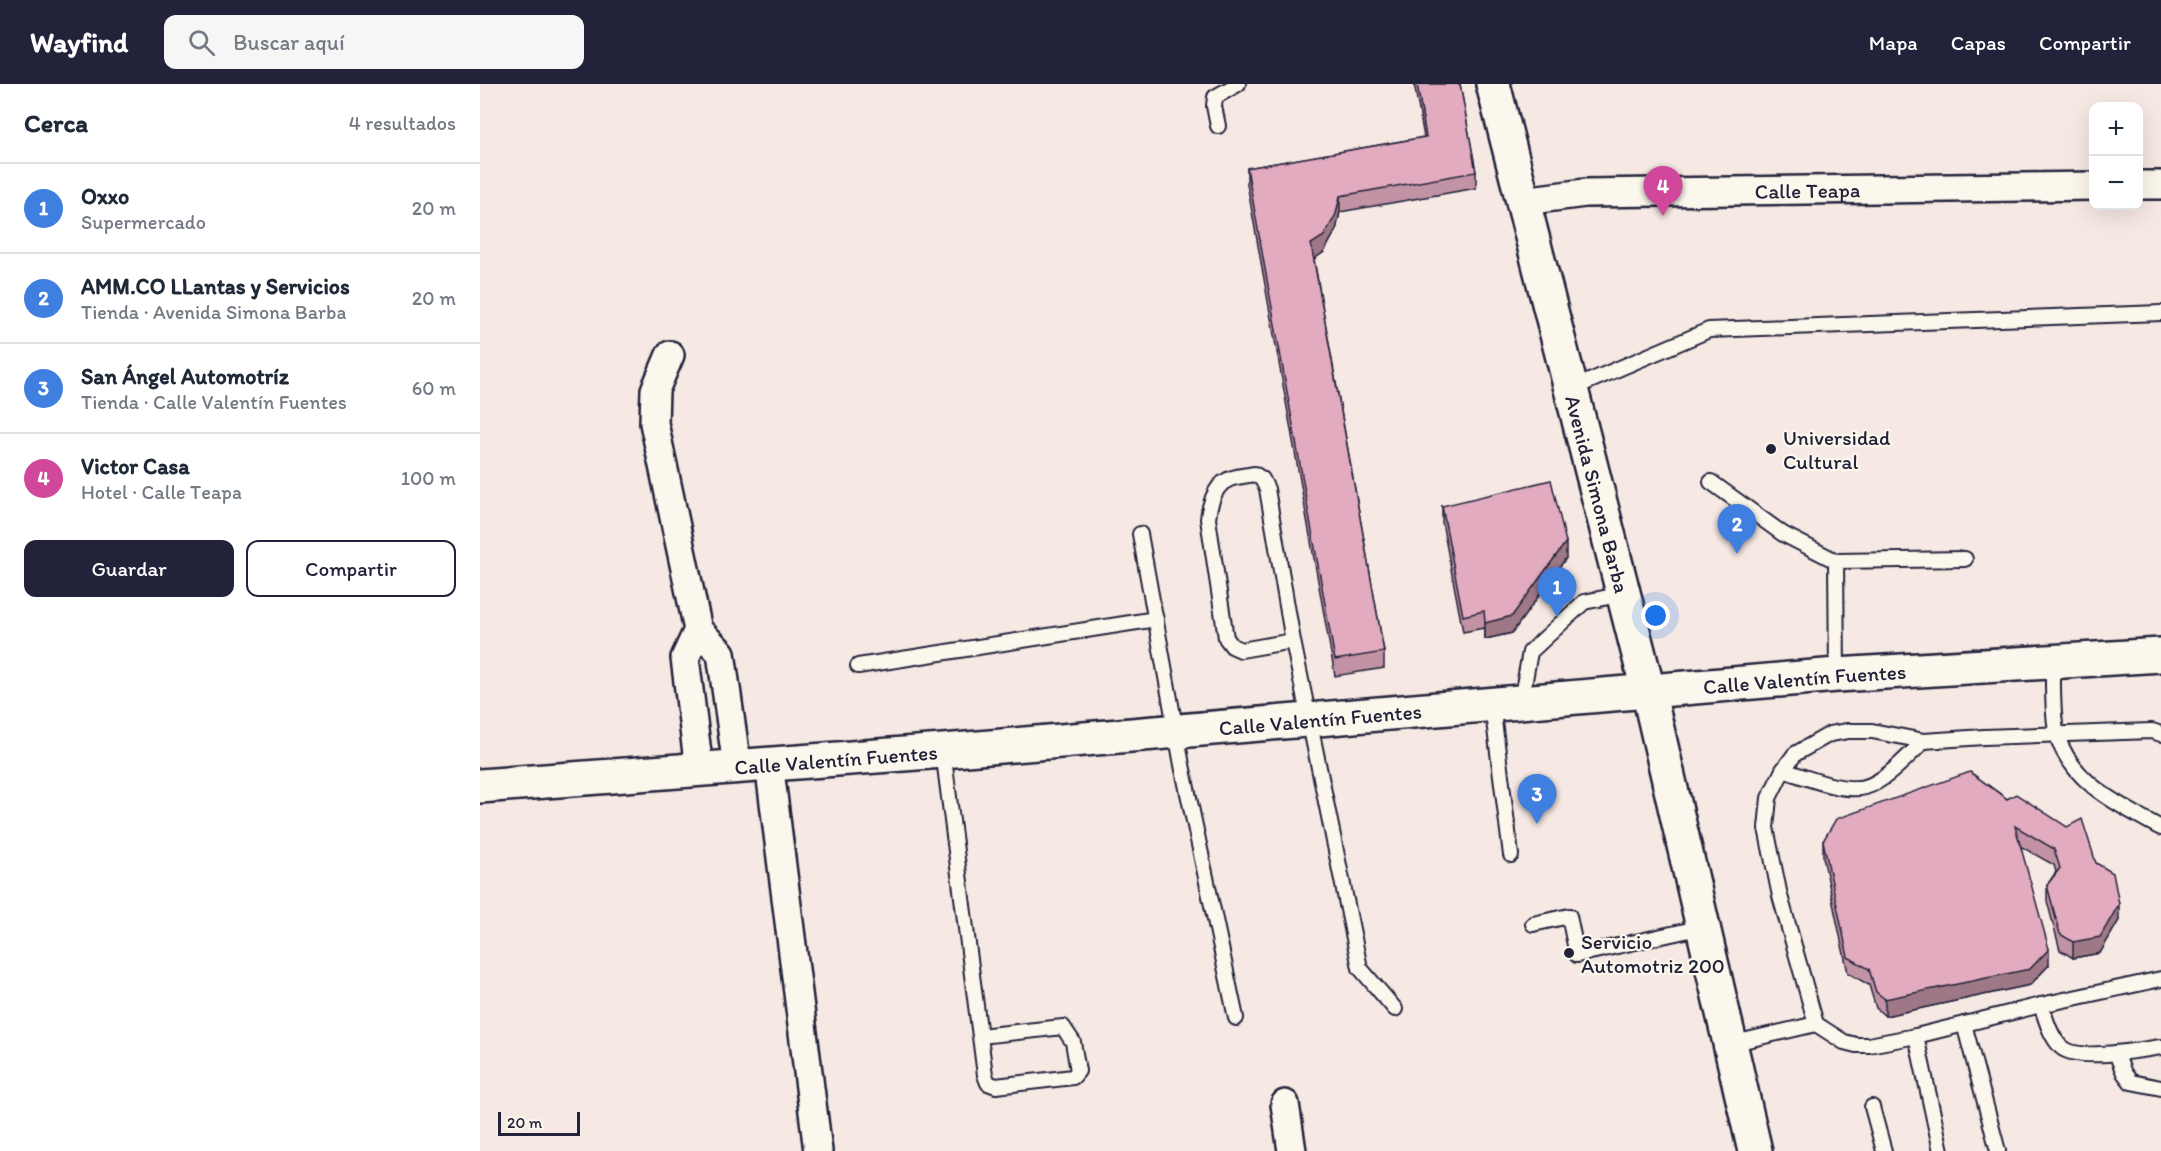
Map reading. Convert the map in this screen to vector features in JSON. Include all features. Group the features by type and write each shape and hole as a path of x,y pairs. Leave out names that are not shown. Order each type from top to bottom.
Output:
{"street":[{"name":"Avenida Simona Barba","path":"1493,84 1648,690 1755,1151"},
{"path":"2143,185 2161,185"},
{"name":"Calle Teapa","path":"1523,201 1585,193 2089,186"},
{"path":"670,355 655,390 654,423 698,630 721,653 737,766"},
{"path":"698,630 685,658 699,769"},
{"name":"Calle Valentín Fuentes","path":"480,786 943,751 1837,675 2161,655"},
{"path":"769,763 818,1151"},
{"path":"1285,1104 1292,1151"}],"lane":[{"path":"1218,126 1214,106 1215,97 1238,84"},
{"path":"1571,389 1709,330 2161,314"},
{"path":"1293,641 1241,650 1232,646 1226,638 1208,519 1209,508 1218,488 1225,481 1254,474 1262,479 1267,489 1293,641 1360,968 1395,1009"},
{"path":"1711,482 1783,534 1836,561 1965,559"},
{"path":"1140,534 1178,731 1182,765 1236,1018"},
{"path":"1836,561 1837,675"},
{"path":"1511,855 1507,703 1530,651 1584,602 1623,594"},
{"path":"858,666 1156,619"},
{"path":"2053,661 2057,734 2071,766 2109,799 2161,828"},
{"path":"2161,734 2152,730 1984,736 1924,741 1872,731 1830,734 1795,754 1783,770 1769,798 1766,828 1780,896 1816,1024 1844,1042 1869,1045 1916,1036 2041,1005 2161,980"},
{"path":"1783,770 1848,789 1865,787 1876,782 1924,741"},
{"path":"943,751 985,1075 988,1083 996,1086 1073,1077 1078,1071 1073,1042 1063,1028 980,1036"},
{"path":"1533,924 1569,916 1577,955 1703,927"},
{"path":"2041,1005 2054,1038 2066,1051 2116,1053 2161,1047"},
{"path":"1730,1044 1816,1024"},
{"path":"1964,1024 1998,1151"},
{"path":"1916,1036 1941,1151"},
{"path":"2116,1053 2124,1073 2131,1082 2161,1089"},
{"path":"1872,1107 1884,1151"}],"building":[{"path":"1417,84 1460,84 1476,172 1340,196 1336,214 1324,236 1311,244 1384,652 1335,660 1247,168 1426,137"},
{"path":"1551,480 1566,542 1512,616 1485,623 1484,611 1463,616 1442,506"},
{"path":"1970,772 2007,799 2016,794 2067,827 2082,819 2096,863 2113,873 2119,904 2100,937 2073,942 2060,934 2047,885 2060,868 2054,849 2015,826 2049,949 2030,969 1885,999 1876,992 1869,969 1848,957 1823,841 1836,819"}],"place":[{"name":"Victor Casa","path":"1663,216"},
{"name":"Universidad Cultural","path":"1771,449"},
{"name":"AMM.CO LLantas y Servicios","path":"1737,554"},
{"name":"Oxxo","path":"1557,617"},
{"name":"San Ángel Automotríz","path":"1537,824"},
{"name":"Servicio Automotriz 200","path":"1569,953"}]}
